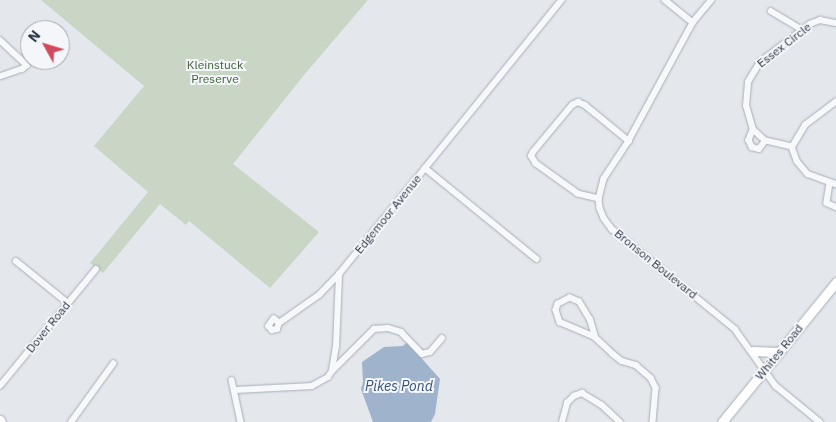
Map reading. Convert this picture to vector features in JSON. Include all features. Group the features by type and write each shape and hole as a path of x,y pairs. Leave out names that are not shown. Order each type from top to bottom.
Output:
{"street":[{"name":"Edgemoor Avenue","path":"279,323 320,295 339,274 562,0"},
{"path":"665,0 693,23"},
{"path":"629,141 585,105 578,102 572,106 531,156 536,164 578,194 599,199 604,179 629,141 693,23 712,0"},
{"path":"770,11 803,30"},
{"name":"Essex Circle","path":"765,141 759,149 752,147 749,140 753,130 748,117 746,100 751,74 760,62 810,24 820,20 836,23"},
{"path":"0,40 27,65 23,69 0,77"},
{"path":"792,147 805,125 836,102"},
{"path":"753,130 765,141 792,147"},
{"path":"792,147 797,161 804,170 833,184 827,203 836,207"},
{"path":"425,168 537,260"},
{"name":"Bronson Boulevard","path":"599,199 601,214 612,229 735,329 766,369 776,386 820,422"},
{"path":"16,261 68,303"},
{"name":"Dover Road","path":"0,386 96,269"},
{"path":"332,371 336,347 339,274"},
{"name":"Whites Road","path":"722,422 836,282"},
{"path":"596,337 590,320 578,302 570,298 558,304 556,310 560,322 596,337 622,361 636,364 651,378 656,388 653,422"},
{"path":"236,390 312,386 324,380 374,329 388,328 401,332 422,354 430,352 442,338"},
{"path":"753,351 779,352"},
{"path":"71,422 113,364"},
{"path":"232,380 236,390 241,422"},
{"path":"562,422 567,403 574,396 582,393 602,405 620,422"}],"green space":[{"name":"Kleinstuck Preserve","path":"41,0 368,0 304,75 233,164 319,232 270,288 189,221 186,225 160,204 103,273 90,263 148,192 94,146 144,86 70,24 70,20 65,20"}],"water":[{"name":"Pikes Pond","path":"407,342 440,379 435,414 431,422 373,422 361,389 363,382 362,362 384,347 403,346"}]}
